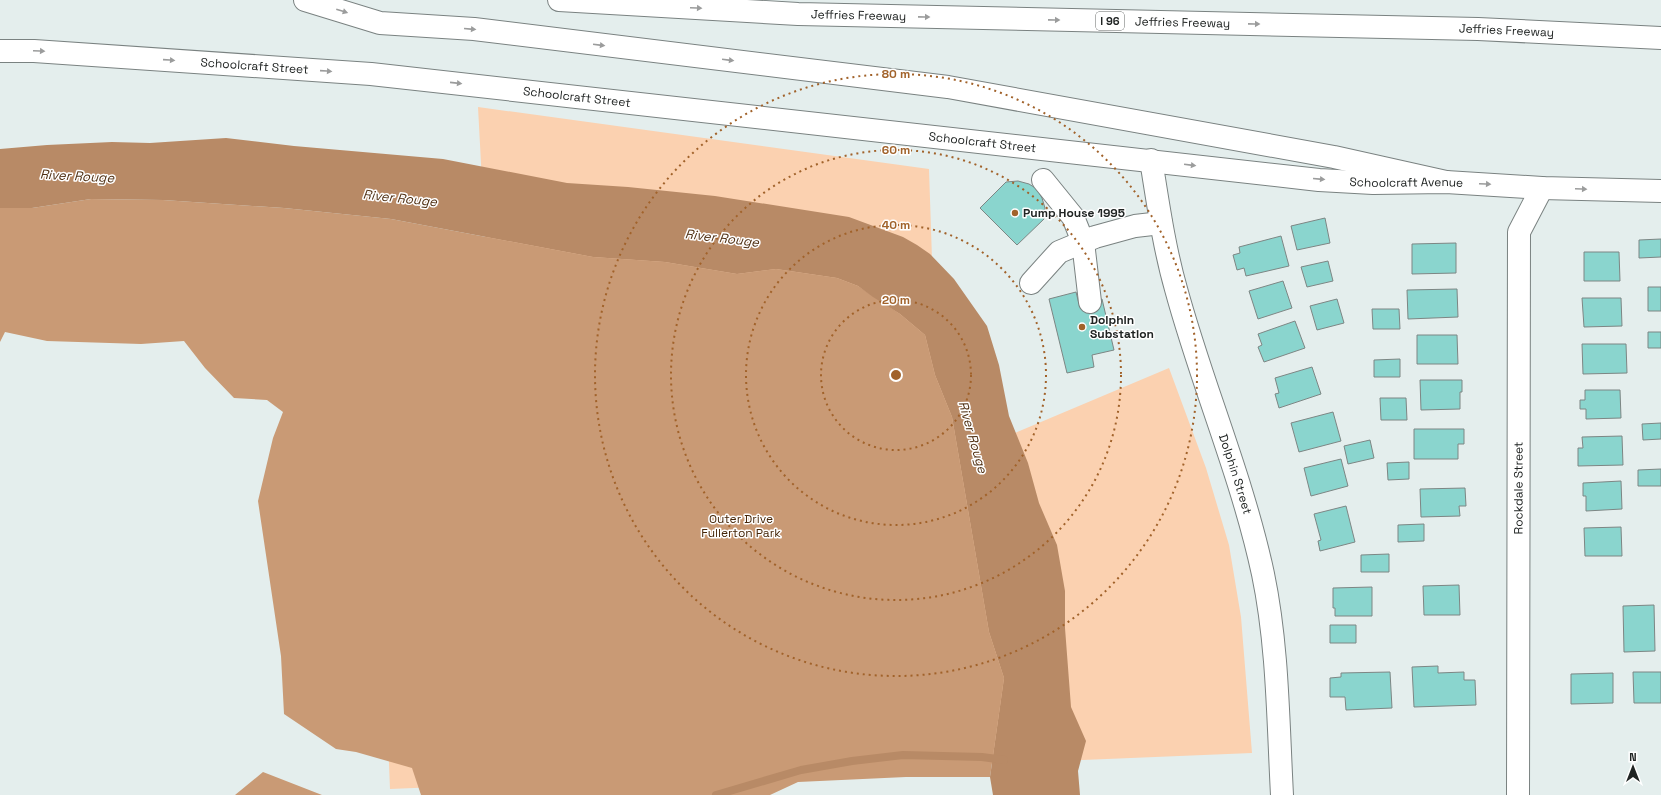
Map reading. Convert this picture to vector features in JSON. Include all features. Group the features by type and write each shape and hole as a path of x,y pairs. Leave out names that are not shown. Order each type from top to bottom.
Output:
{"main road":[{"path":"305,0 380,23 474,29 948,87 1334,158 1446,182"},
{"name":"Jeffries Freeway","path":"559,0 798,14 1478,29 1661,38"},
{"name":"Schoolcraft Street","path":"0,52 34,51 371,74 1152,160"},
{"name":"Schoolcraft Avenue","path":"1152,160 1319,180 1446,182 1542,188 1661,191"},
{"name":"Dolphin Street","path":"1152,160 1161,223 1175,287 1189,334 1244,499 1263,574 1276,666 1282,795"},
{"path":"1044,180 1074,217 1083,242 1090,302"},
{"name":"Rockdale Street","path":"1518,795 1519,232 1542,188"},
{"path":"1031,283 1059,252 1095,237 1135,226 1161,223"}],"green space":[{"name":"Outer Drive Fullerton Park","path":"478,107 929,169 934,319 977,449 1169,368 1206,468 1229,545 1241,617 1252,753 390,789 385,663 487,276"},
{"name":"Outer Drive Fullerton Park","path":"91,199 163,200 284,208 391,219 593,257 665,262 737,274 776,269 837,278 858,286 900,314 925,335 935,375 952,417 989,632 1004,678 990,777 906,777 798,782 770,795 421,795 412,768 356,752 336,749 284,714 281,656 258,501 273,438 283,412 267,400 234,398 205,368 184,341 141,344 47,341 5,332 0,342 0,208 32,208"},
{"path":"263,772 322,795 235,795"}],"water":[{"name":"River Rouge","path":"226,138 294,146 443,159 567,183 628,187 715,196 849,217 903,237 930,254 954,279 987,326 999,365 1009,416 1028,463 1039,503 1057,545 1065,591 1065,628 1071,707 1086,741 1078,771 1080,795 993,795 990,777 1004,678 989,632 952,417 935,375 925,335 900,314 858,286 837,278 776,269 737,274 665,262 593,257 391,219 284,208 163,200 91,199 32,208 0,208 0,149 47,145 112,142 150,143"}],"building":[{"name":"Pump House 1995","path":"1018,181 1029,184 1037,189 1045,208 1044,219 1017,245 980,208 1006,182"},
{"path":"1325,218 1330,243 1297,250 1291,226"},
{"path":"1281,236 1289,266 1246,276 1244,268 1237,270 1233,255 1240,253 1239,247"},
{"path":"1661,239 1661,257 1639,258 1639,240"},
{"path":"1456,243 1456,273 1412,274 1412,244"},
{"path":"1584,252 1619,252 1620,281 1584,281"},
{"path":"1328,261 1333,281 1307,287 1301,267"},
{"path":"1283,281 1292,308 1258,319 1249,291"},
{"path":"1648,287 1661,287 1661,311 1648,311"},
{"path":"1457,289 1458,317 1408,319 1407,290"},
{"name":"Dolphin Substation","path":"1076,292 1079,304 1102,299 1114,350 1092,355 1094,367 1067,373 1049,299"},
{"path":"1582,298 1621,298 1622,326 1584,327"},
{"path":"1337,299 1344,323 1317,330 1310,306"},
{"path":"1372,309 1399,309 1400,329 1373,329"},
{"path":"1295,321 1305,348 1264,362 1258,347 1262,345 1258,334"},
{"path":"1648,332 1661,332 1661,348 1648,348"},
{"path":"1417,335 1457,335 1458,364 1417,364"},
{"path":"1582,344 1626,344 1627,373 1583,374"},
{"path":"1400,359 1400,377 1374,377 1374,360"},
{"path":"1312,367 1321,394 1279,408 1275,394 1279,393 1275,378"},
{"path":"1420,380 1462,380 1460,409 1421,410"},
{"path":"1585,390 1620,390 1621,418 1586,419 1586,409 1580,409 1580,400 1585,400"},
{"path":"1380,398 1406,398 1407,420 1381,420"},
{"path":"1333,412 1341,441 1299,452 1291,423"},
{"path":"1661,423 1661,439 1643,440 1642,424"},
{"path":"1414,429 1464,429 1464,444 1458,444 1458,459 1414,459"},
{"path":"1622,436 1623,465 1578,466 1578,448 1583,448 1582,437"},
{"path":"1370,440 1374,458 1348,464 1344,446"},
{"path":"1341,459 1348,486 1311,496 1304,468"},
{"path":"1409,462 1409,479 1388,480 1387,463"},
{"path":"1661,469 1661,486 1638,486 1638,470"},
{"path":"1621,481 1622,509 1586,511 1586,496 1583,496 1583,483"},
{"path":"1465,488 1466,506 1459,506 1460,516 1421,517 1420,489"},
{"path":"1346,506 1355,542 1320,551 1318,541 1321,540 1314,514"},
{"path":"1424,524 1424,541 1398,542 1398,525"},
{"path":"1621,527 1622,556 1585,556 1584,528"},
{"path":"1389,554 1389,572 1361,572 1361,555"},
{"path":"1459,585 1460,615 1424,615 1423,586"},
{"path":"1372,587 1372,616 1335,616 1335,608 1333,608 1333,588"},
{"path":"1654,605 1655,651 1624,652 1623,606"},
{"path":"1330,625 1356,625 1356,643 1330,643"},
{"path":"1438,666 1438,673 1464,672 1464,680 1475,680 1476,705 1414,707 1412,667"},
{"path":"1390,672 1392,708 1346,710 1345,697 1330,697 1330,678 1341,677 1341,673"},
{"path":"1633,672 1661,672 1661,703 1634,703"},
{"path":"1613,673 1613,703 1571,704 1571,674"}],"waterway":[{"path":"716,795 801,770 852,761 903,755 982,757 1004,760"}],"place":[{"name":"Pump House 1995","path":"1015,213"},
{"name":"Dolphin Substation","path":"1082,327"}]}
